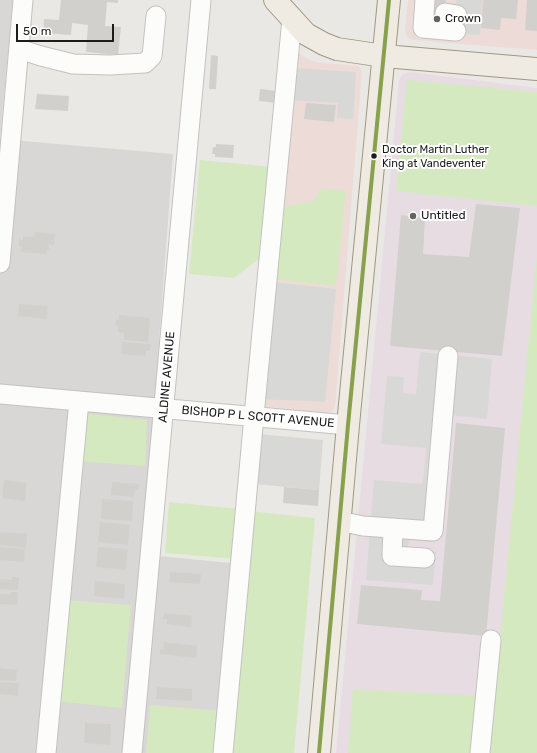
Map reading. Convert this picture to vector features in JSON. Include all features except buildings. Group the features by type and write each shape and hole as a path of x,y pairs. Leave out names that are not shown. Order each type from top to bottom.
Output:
{"main road":[{"path":"274,0 306,34 337,49 384,56 537,69"},
{"path":"319,753 348,425 389,0"}],"street":[{"path":"0,263 23,0"},
{"name":"ALDINE AVENUE","path":"132,753 201,0"},
{"path":"19,49 73,64 110,65 145,63 152,56 156,16"},
{"path":"223,753 292,19"},
{"path":"340,521 360,526 433,531 448,356"},
{"name":"BISHOP P L SCOTT AVENUE","path":"0,394 348,425"},
{"path":"46,753 80,401"},
{"path":"393,528 392,556 426,558"},
{"path":"480,753 491,640"}],"shaded area":[{"path":"0,0 13,0 0,138"},
{"path":"408,0 537,0 537,50 413,40 408,38 405,30"},
{"path":"456,0 482,0 480,35 454,33"},
{"path":"293,47 302,56 315,62 357,66 362,72 335,406 332,412 327,413 259,406"},
{"path":"292,68 356,72 353,119 337,118 338,103 290,100"},
{"path":"410,72 537,88 537,753 336,753 399,81 403,74"},
{"path":"0,139 173,154 155,396 150,555 240,564 223,753 0,753"},
{"path":"273,282 336,289 325,402 262,399"},
{"path":"420,352 492,359 487,419 450,415 435,542 409,540 408,549 436,552 433,585 366,580 374,480 423,484 426,448 381,444 387,376 404,377 403,393 416,394"},
{"path":"259,434 323,440 319,490 255,484"}],"green space":[{"path":"407,80 537,92 537,206 396,191"},
{"path":"200,160 273,167 263,256 234,278 189,274"},
{"path":"322,188 346,191 336,286 274,279 280,207 313,201"},
{"path":"537,255 537,753 489,753"},
{"path":"81,413 147,420 145,466 79,461"},
{"path":"169,502 241,509 236,559 165,553"},
{"path":"249,511 315,518 294,753 229,753"},
{"path":"63,600 131,605 122,708 55,701"},
{"path":"353,689 480,696 475,753 348,753"},
{"path":"150,705 220,711 217,753 146,753"}],"transit line":[{"path":"319,753 348,425 389,0"}],"place":[{"name":"Crown","path":"437,19"},
{"name":"Doctor Martin Luther King at Vandeventer","path":"374,156"},
{"name":"Untitled","path":"413,216"}]}
